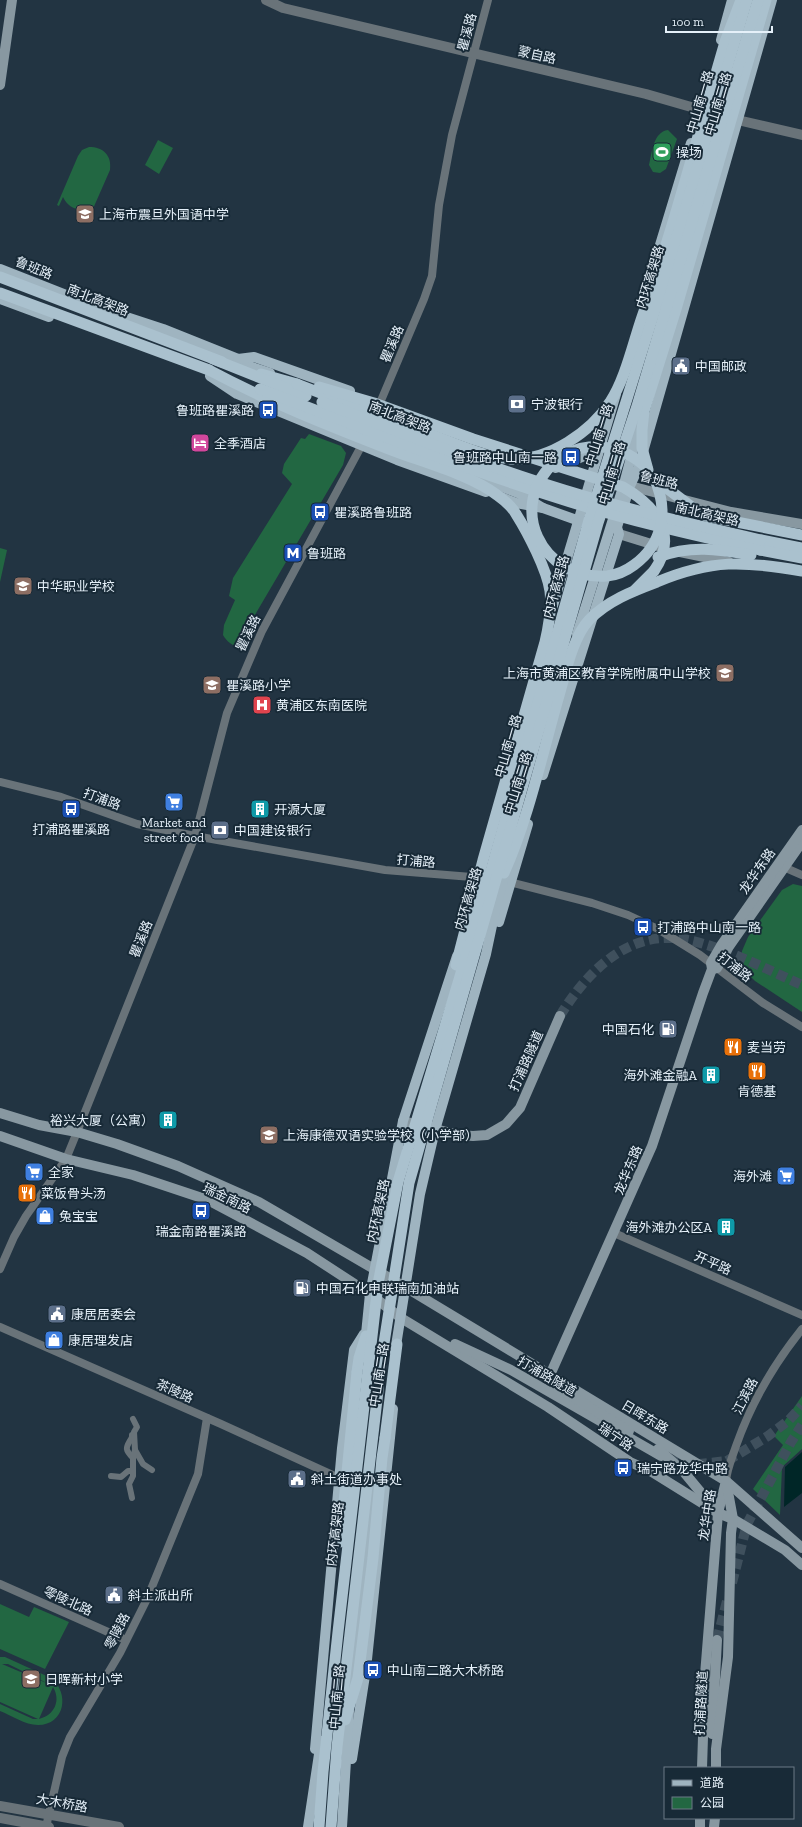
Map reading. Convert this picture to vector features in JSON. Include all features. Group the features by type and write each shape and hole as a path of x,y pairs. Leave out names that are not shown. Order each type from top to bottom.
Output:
{"highway":[{"path":"581,448 617,391 660,267 725,42 742,0"},
{"name":"内环高架路","path":"319,1827 325,1750 378,1284 398,1182 529,738 589,520 663,284 747,0"},
{"name":"内环高架路","path":"331,1827 337,1747 382,1356 409,1183 598,523 637,406 758,0"},
{"path":"630,568 641,560 651,549 661,527 662,502 642,448 644,411 676,309 766,0"},
{"path":"693,219 720,158"},
{"name":"南北高架路","path":"0,277 405,434 563,490 664,518 802,548"},
{"name":"南北高架路","path":"0,293 209,373 499,479 561,500 662,528 802,558"},
{"path":"213,359 297,384 474,450 507,458 563,456"},
{"path":"209,373 309,419 457,475 484,487 498,495 516,513 537,536 550,556 559,564 578,574 585,576 613,576 669,553 699,548 720,550 802,565"},
{"path":"297,384 326,388 374,402 473,439 623,487 636,494 652,509 661,521 664,548 661,560 654,571 635,590"},
{"path":"534,457 576,437 585,431 602,414"},
{"path":"443,1032 469,911 545,642 550,617 550,590 532,520 532,504 536,488 548,468 563,456 581,448 601,446 622,450 636,458 651,474 693,508 706,516 802,535"},
{"path":"516,513 544,570"},
{"path":"488,910 510,859 566,672 581,633 588,621 601,610 635,590 702,566 731,563 771,566 802,573"},
{"path":"325,1750 329,1651 357,1372 366,1332"},
{"path":"337,1747 358,1678 373,1558 382,1458 397,1344"}],"main road":[{"path":"0,85 12,0"},
{"name":"中山南一路","path":"594,477 605,459 706,111 732,0"},
{"name":"中山南一路","path":"483,878 590,524 593,507 594,477 658,249 706,111 742,0"},
{"name":"中山南二路","path":"732,118 762,0"},
{"path":"564,515 611,502 625,488 639,466 705,240 732,118 772,0"},
{"name":"鲁班路","path":"0,269 99,308 163,329 238,359 252,368 379,406 439,433 552,469 594,477 625,488 731,512 802,524"},
{"path":"0,299 244,386 366,435 518,493 543,508"},
{"path":"209,373 237,394 397,460 516,503 543,508 658,547 700,557 802,573"},
{"path":"514,456 540,453 595,424 610,408 616,395"},
{"path":"552,469 587,455 604,437"},
{"name":"中山南二路","path":"308,1827 343,1616 370,1294 376,1270 403,1121 483,878 478,861 522,705 582,510 594,477"},
{"name":"中山南二路","path":"342,1827 342,1808 352,1669 368,1529 420,1194 435,1130 486,954 498,924 507,881 587,602 608,530 625,488"},
{"name":"中山南二路","path":"507,881 619,534 617,527 625,488"},
{"path":"570,588 573,541"},
{"path":"587,602 609,565"},
{"name":"龙华东路","path":"781,866 802,830"},
{"name":"龙华东路","path":"550,1375 652,1146 703,993 722,944 781,866 802,842"},
{"name":"打浦路隧道","path":"403,1121 435,1130 473,1136 488,1135 506,1124 520,1108 560,1016"},
{"name":"瑞金南路","path":"0,1113 39,1125 77,1132 117,1144 178,1166 259,1202 405,1286"},
{"name":"瑞金南路","path":"0,1136 66,1159 133,1176 208,1200 307,1253 370,1294 401,1318"},
{"name":"日晖东路","path":"405,1286 726,1481"},
{"path":"401,1318 416,1327"},
{"name":"打浦路隧道","path":"416,1327 511,1370 661,1456"},
{"name":"瑞宁路","path":"416,1327 548,1407 630,1462 652,1472 718,1513 733,1519 785,1550 802,1565"},
{"name":"中山南二路","path":"308,1827 339,1478 354,1350 366,1332"},
{"name":"中山南二路","path":"342,1808 348,1781 366,1668 393,1418 397,1344"},
{"name":"日晖东路","path":"550,1375 556,1387 660,1450 682,1471 718,1513"},
{"name":"日晖东路","path":"652,1472 685,1481 699,1491"},
{"path":"726,1481 802,1548"},
{"name":"龙华中路","path":"702,1767 705,1675 718,1513 726,1481"},
{"name":"龙华中路","path":"715,1767 728,1657 731,1533 733,1519 726,1481"},
{"name":"打浦路隧道","path":"715,1767 711,1742 717,1640"}],"street":[{"name":"蒙自路","path":"266,0 283,8 646,94 802,136"},
{"name":"瞿溪路","path":"0,1269 14,1237 26,1216 66,1159 195,836 227,713 250,657 266,624 362,445 424,299 432,276 439,205 452,135 488,0"},
{"name":"打浦路","path":"0,782 61,798 137,824 195,836 385,870 507,881 577,898 628,916 658,929 763,1003 802,1027"},
{"path":"781,866 802,875"},
{"name":"开平路","path":"614,1233 802,1315"},
{"name":"茶陵路","path":"0,1326 339,1478"},
{"name":"江滨路","path":"726,1481 728,1469 739,1438 756,1400 779,1361 802,1329"},
{"name":"零陵路","path":"47,1827 62,1757 70,1737 126,1640 147,1599 198,1474 207,1418"},
{"path":"133,1419 137,1427 126,1446 129,1454 133,1458"},
{"path":"132,1498 129,1488 135,1450 134,1432"},
{"path":"135,1450 143,1464 152,1470"},
{"path":"111,1476 121,1477 128,1471 133,1470"},
{"name":"零陵北路","path":"0,1584 126,1640"},
{"name":"大木桥路","path":"0,1806 120,1827"},
{"name":"大木桥路","path":"0,1818 47,1827"}],"green space":[{"name":"操场","path":"668,130 677,139 666,169 660,173 653,172 649,165 652,149 659,135"},
{"path":"158,140 173,148 159,174 145,165"},
{"path":"89,147 102,150 106,153 110,160 110,170 92,211 89,210 90,207 78,209 71,207 63,197 59,206 57,205 78,156 82,150"},
{"path":"309,434 341,446 346,453 343,465 252,620 240,648 226,640 223,635 224,625 235,600 229,596 233,578 292,484 282,473 284,464 301,438 305,439"},
{"path":"0,548 7,550 0,582"},
{"path":"793,884 802,886 802,1012 755,981 742,968 742,951 748,937 782,890"},
{"path":"802,1396 802,1449 782,1467 780,1515 753,1489 783,1445 774,1436"},
{"path":"0,1604 29,1617 34,1607 69,1622 45,1669 0,1649"},
{"path":"0,1657 5,1657 51,1678 57,1684 61,1692 62,1707 54,1720 47,1724 33,1725 0,1711 0,1704 33,1719 38,1719 0,1702","holes":["2,1664 8,1664 51,1685","53,1687 56,1697 53,1711 45,1717 39,1719"]}],"shaded area":[{"path":"802,1452 802,1493 784,1507 785,1467"}],"tunnel":[{"path":"560,1016 581,987 606,961 621,951 636,944 653,939 671,938 686,940 720,949 755,963 802,985"},
{"path":"668,1459 691,1465 727,1461 768,1436 788,1421 802,1406"},
{"path":"732,1583 747,1524 791,1442 802,1425"},
{"path":"717,1640 727,1601"}],"place":[{"name":"操场","path":"662,152"},
{"name":"上海市震旦外国语中学","path":"85,214"},
{"name":"中国邮政","path":"681,366"},
{"name":"宁波银行","path":"517,404"},
{"name":"鲁班路瞿溪路","path":"268,410"},
{"name":"全季酒店","path":"200,443"},
{"name":"鲁班路中山南一路","path":"571,457"},
{"name":"瞿溪路鲁班路","path":"320,512"},
{"name":"鲁班路","path":"293,553"},
{"name":"中华职业学校","path":"23,586"},
{"name":"上海市黄浦区教育学院附属中山学校","path":"725,673"},
{"name":"瞿溪路小学","path":"212,685"},
{"name":"黄浦区东南医院","path":"262,705"},
{"name":"Market and street food","path":"174,802"},
{"name":"打浦路瞿溪路","path":"71,809"},
{"name":"开源大厦","path":"260,809"},
{"name":"中国建设银行","path":"220,830"},
{"name":"打浦路中山南一路","path":"643,927"},
{"name":"中国石化","path":"668,1029"},
{"name":"麦当劳","path":"733,1047"},
{"name":"肯德基","path":"757,1071"},
{"name":"海外滩金融A","path":"711,1075"},
{"name":"裕兴大厦（公寓）","path":"168,1120"},
{"name":"上海康德双语实验学校（小学部）","path":"269,1135"},
{"name":"全家","path":"34,1172"},
{"name":"海外滩","path":"786,1176"},
{"name":"菜饭骨头汤","path":"27,1193"},
{"name":"瑞金南路瞿溪路","path":"201,1211"},
{"name":"兔宝宝","path":"45,1216"},
{"name":"海外滩办公区A","path":"726,1227"},
{"name":"中国石化申联瑞南加油站","path":"302,1288"},
{"name":"康居居委会","path":"57,1314"},
{"name":"康居理发店","path":"54,1340"},
{"name":"瑞宁路龙华中路","path":"623,1468"},
{"name":"斜土街道办事处","path":"297,1479"},
{"name":"斜土派出所","path":"114,1595"},
{"name":"中山南二路大木桥路","path":"373,1670"},
{"name":"日晖新村小学","path":"31,1679"}]}
